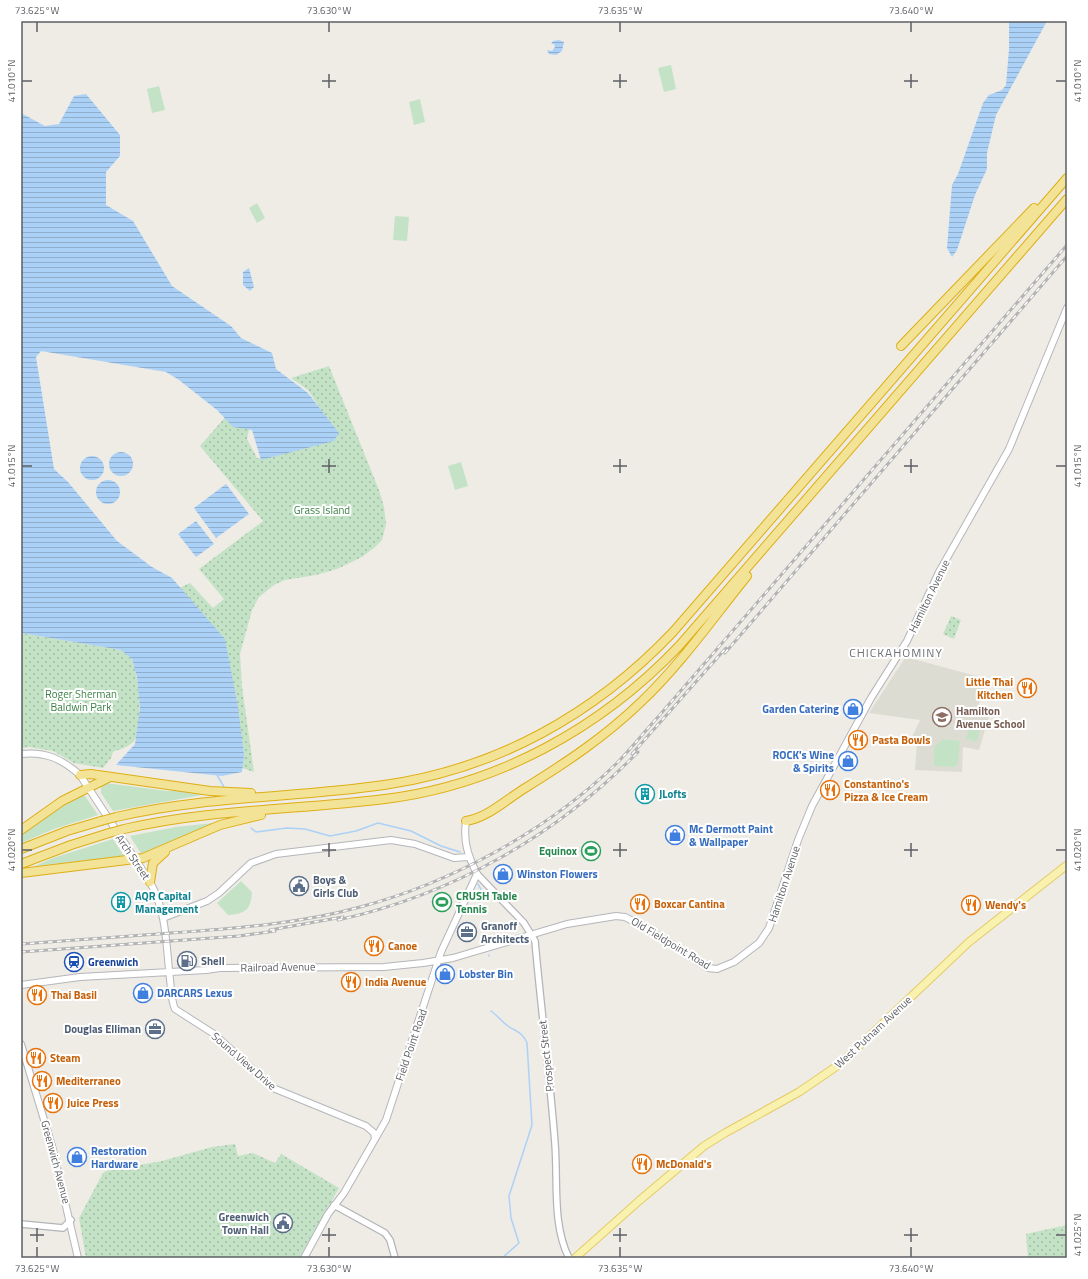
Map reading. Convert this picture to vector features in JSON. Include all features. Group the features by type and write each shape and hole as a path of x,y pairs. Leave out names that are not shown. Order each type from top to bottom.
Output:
{"highway":[{"path":"900,346 1029,214 1067,178"},
{"path":"21,850 67,832 101,821 187,804 257,795 316,792 399,783 482,761 517,746 562,723 599,698 638,666 684,620 1067,178"},
{"path":"21,864 71,845 109,833 174,819 277,811 402,796 467,781 531,756 589,722 630,692 679,646 1067,199"},
{"path":"466,821 480,817 567,762 608,732 635,708 676,664 759,562 796,512"},
{"path":"638,666 733,555"},
{"path":"80,775 91,774 218,792 257,795"},
{"path":"21,830 62,801 111,777"},
{"path":"21,874 147,857 188,838 229,822 263,812"},
{"path":"150,882 152,866 157,858 188,838"}],"main road":[{"name":"Hamilton Avenue","path":"717,969 730,965 759,943 770,928 798,840 812,806 871,698 903,650 939,572 1009,449 1067,308"},
{"name":"Arch Street","path":"21,754 39,754 55,757 69,765 80,775 150,882 158,899 164,918 173,1004 177,1010"},
{"path":"466,821 464,837 468,857 477,874"},
{"path":"164,918 207,901 219,893 251,864 276,854 391,840 415,844 454,858 468,857"},
{"name":"West Putnam Avenue","path":"575,1258 704,1146 732,1128 799,1092 840,1064 969,942 1067,865"},
{"name":"Field Point Road","path":"304,1258 334,1205 344,1193 386,1120 439,960 477,874"},
{"name":"Old Fieldpoint Road","path":"531,934 567,924 621,916 653,932 702,964 717,969"},
{"name":"Railroad Avenue","path":"21,984 80,977 255,967 384,967 439,960 531,934"},
{"name":"Sound View Drive","path":"177,1010 214,1034 273,1088 366,1126 374,1133 375,1139"},
{"name":"Greenwich Avenue","path":"21,1044 50,1138 78,1258"}],"street":[{"name":"Prospect Street","path":"477,874 519,917 535,941 555,1143 557,1208 564,1250 569,1258"},
{"path":"334,1205 385,1233 390,1240 395,1258"},
{"path":"21,1224 63,1228 70,1220"}],"shaded area":[{"name":"Hamilton Avenue School","path":"905,658 987,679 977,709 990,713 979,750 963,747 962,772 915,770 917,743 910,741 920,720 869,713"}],"green space":[{"path":"671,65 676,89 664,92 658,68"},
{"path":"159,86 165,110 152,113 147,89"},
{"path":"420,99 425,122 414,125 409,102"},
{"path":"257,203 265,218 257,223 249,208"},
{"path":"395,216 409,217 407,241 393,240"},
{"name":"Grass Island","path":"329,366 379,490 384,507 386,524 382,540 362,557 337,569 316,575 285,580 274,585 259,597 252,610 240,654 242,687 254,772 239,767 179,588 190,583 213,608 224,599 199,569 263,521 200,446 228,414 250,424 247,439 257,458 264,459 334,430 308,390 291,378"},
{"path":"461,462 468,486 455,490 448,466"},
{"path":"951,616 961,620 954,639 943,634"},
{"name":"Roger Sherman Baldwin Park","path":"21,633 121,650 131,659 137,676 140,711 138,731 134,741 126,747 113,752 111,758 103,768 74,763 53,751 29,747 22,748"},
{"path":"971,723 981,727 976,742 966,738"},
{"path":"943,739 960,741 958,764 955,767 934,766 934,747"},
{"path":"106,783 167,791 180,790 202,793 202,795 113,811 101,793 101,787"},
{"path":"79,796 85,796 98,815 54,829 21,843 21,833"},
{"path":"222,822 142,855 130,836 176,827"},
{"path":"113,839 124,856 35,866 53,858"},
{"path":"241,881 252,892 250,903 243,912 228,915 217,903"},
{"path":"235,1144 238,1156 253,1153 275,1163 281,1154 339,1188 299,1258 86,1258 79,1218 103,1173 106,1171 162,1161 212,1147"},
{"path":"1067,1225 1067,1258 1028,1258 1026,1234"}],"water":[{"path":"1009,21 1047,21 996,115 987,153 987,169 975,195 957,250 952,257 947,248 952,185 958,174 983,103 989,95 1002,90 1006,85 1009,49"},
{"path":"559,40 564,42 562,51 556,55 549,54 547,50 552,51 555,47 554,44 551,44 553,41"},
{"path":"86,94 120,135 120,156 106,172 106,205 133,221 172,286 231,326 241,338 272,353 276,369 308,393 339,433 334,441 261,460 252,430 233,427 217,410 179,380 166,372 41,351 36,357 54,469 68,482 117,541 152,567 172,578 225,639 238,707 244,755 242,772 222,776 116,765 135,744 140,708 137,677 132,659 121,650 21,633 21,113 45,126 59,124 74,96"},
{"path":"249,268 254,287 250,291 243,285 243,272"},
{"path":"121,452 130,455 133,464 130,473 121,476 112,473 109,464 112,455"},
{"path":"92,456 101,459 104,468 101,477 92,480 83,477 80,468 83,459"},
{"path":"108,480 117,483 120,492 117,501 108,504 99,501 96,492 99,483"},
{"path":"226,484 249,514 216,538 194,508"},
{"path":"196,521 214,544 196,557 178,534"}],"waterway":[{"path":"217,775 224,787"},
{"path":"251,828 256,832 287,828 305,829 330,836 356,831 378,823 411,831 441,846 460,852"},
{"path":"478,884 484,895"},
{"path":"491,1011 522,1035 527,1043 532,1125 509,1196 511,1218 519,1243 502,1258"}],"railway":[{"path":"21,944 234,928 285,922 335,913 394,897 429,884 463,869 529,832 560,811 589,788 627,752 1067,245"},
{"path":"725,653 1067,256"},
{"path":"632,754 726,648"},
{"path":"338,920 380,909 422,895 462,878 500,858 538,835 573,810 607,782 638,752"},
{"path":"270,930 343,917"},
{"path":"21,952 239,936 275,931"}],"place":[{"name":"Little Thai Kitchen","path":"1027,688"},
{"name":"Garden Catering","path":"853,709"},
{"name":"Hamilton Avenue School","path":"942,717"},
{"name":"Pasta Bowls","path":"858,740"},
{"name":"ROCK's Wine & Spirits","path":"848,761"},
{"name":"Constantino's Pizza & Ice Cream","path":"830,790"},
{"name":"JLofts","path":"645,794"},
{"name":"Mc Dermott Paint & Wallpaper","path":"675,835"},
{"name":"Equinox","path":"591,851"},
{"name":"Winston Flowers","path":"503,874"},
{"name":"Boys & Girls Club","path":"299,886"},
{"name":"AQR Capital Management","path":"121,902"},
{"name":"CRUSH Table Tennis","path":"442,902"},
{"name":"Boxcar Cantina","path":"640,904"},
{"name":"Wendy's","path":"971,905"},
{"name":"Granoff Architects","path":"467,932"},
{"name":"Canoe","path":"374,946"},
{"name":"Shell","path":"187,961"},
{"name":"Greenwich","path":"74,962"},
{"name":"Lobster Bin","path":"445,974"},
{"name":"India Avenue","path":"351,982"},
{"name":"DARCARS Lexus","path":"143,993"},
{"name":"Thai Basil","path":"37,995"},
{"name":"Douglas Elliman","path":"155,1029"},
{"name":"Steam","path":"36,1058"},
{"name":"Mediterraneo","path":"42,1081"},
{"name":"Juice Press","path":"53,1103"},
{"name":"Restoration Hardware","path":"77,1157"},
{"name":"McDonald's","path":"642,1164"},
{"name":"Greenwich Town Hall","path":"283,1223"}],"district":[{"name":"CHICKAHOMINY","path":"896,652"}]}
